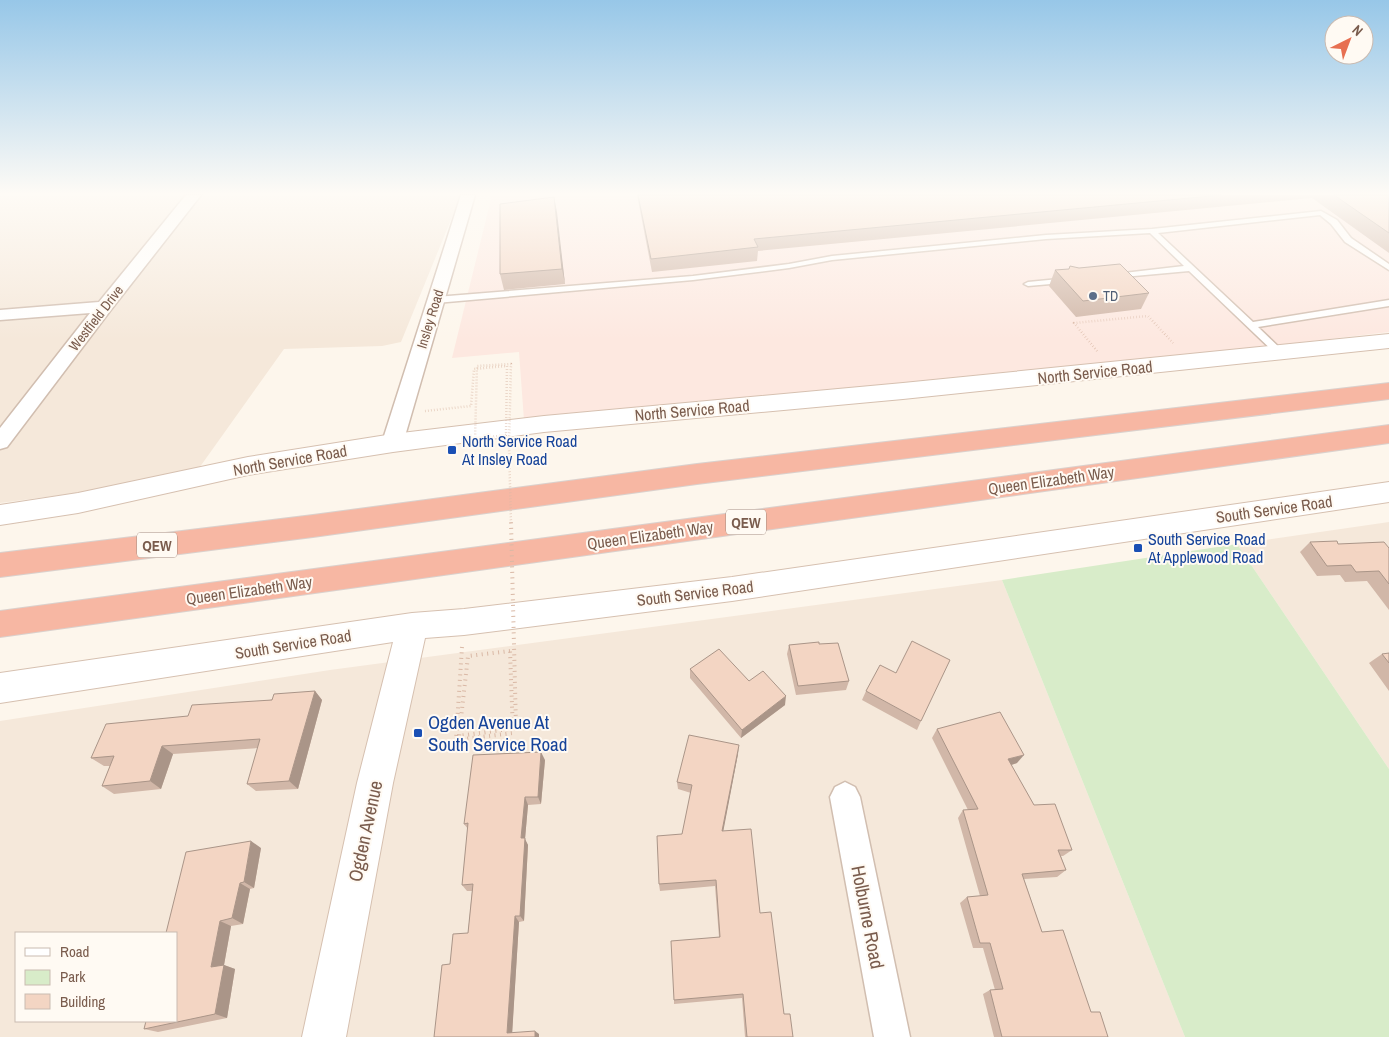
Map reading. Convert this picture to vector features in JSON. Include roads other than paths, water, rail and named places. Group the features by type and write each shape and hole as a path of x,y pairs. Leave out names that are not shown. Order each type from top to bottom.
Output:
{"highway":[{"name":"QEW","path":"0,565 313,526 697,474 1389,391"},
{"name":"Queen Elizabeth Way","path":"0,624 1389,434"}],"main road":[{"name":"North Service Road","path":"0,515 78,503 248,466 394,442 544,424 1280,354 1389,341"},
{"name":"South Service Road","path":"0,688 412,626 464,622 732,589 1389,492"},
{"name":"Ogden Avenue","path":"324,1037 375,783 412,626"}],"street":[{"name":"Westfield Drive","path":"0,442 104,306 155,243"},
{"name":"Insley Road","path":"394,442 394,436 453,243"},
{"path":"0,315 104,306"},
{"name":"Holburne Road","path":"844,798 892,1037"}],"lane":[{"path":"436,300 693,278 789,266 832,258 981,243"},
{"path":"1165,243 1280,354"},
{"path":"1353,243 1389,268"},
{"path":"1101,277 1191,268"},
{"path":"1028,284 1059,282"},
{"path":"1252,325 1389,303"}],"place":[{"name":"TD","path":"1093,296"},
{"name":"North Service Road At Insley Road","path":"452,450"},
{"name":"South Service Road At Applewood Road","path":"1138,548"},
{"name":"Ogden Avenue At South Service Road","path":"418,733"}]}
